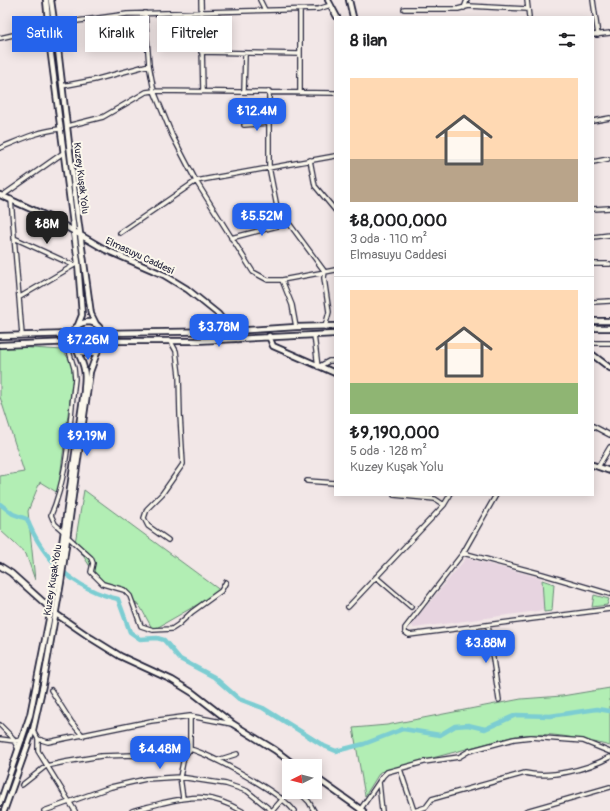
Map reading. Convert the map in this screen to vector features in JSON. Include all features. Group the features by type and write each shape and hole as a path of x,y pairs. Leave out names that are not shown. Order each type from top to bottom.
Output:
{"main road":[{"path":"46,0 47,16"},
{"path":"51,0 53,15"},
{"path":"328,0 336,16"},
{"path":"349,0 353,16"},
{"name":"Kuzey Kuşak Yolu","path":"50,52 78,263 82,314 78,326"},
{"name":"Kuzey Kuşak Yolu","path":"58,52 91,314 97,325"},
{"name":"Elmasuyu Caddesi","path":"1,195 74,230 106,250 164,275 187,288 218,314 238,339"},
{"path":"594,321 610,321"},
{"path":"87,322 97,325 102,333 103,341 99,348 90,353 81,352 76,349 72,334 78,326 87,322"},
{"path":"102,333 232,332 296,327 334,326"},
{"path":"594,328 610,328"},
{"path":"269,330 269,338 273,346 334,373"},
{"path":"0,336 72,334"},
{"path":"103,341 238,339 334,334"},
{"path":"0,345 73,342"},
{"name":"Kuzey Kuşak Yolu","path":"4,811 33,730 56,614 59,580 90,372 99,348"},
{"name":"Kuzey Kuşak Yolu","path":"62,560 84,391 85,371 82,358 76,349"},
{"path":"594,359 610,368"},
{"path":"596,466 610,471"},
{"path":"0,566 11,573 51,609"},
{"name":"Kuzey Kuşak Yolu","path":"0,801 23,740 30,716 51,609 59,580"},
{"path":"56,614 120,656 172,680 193,693 233,724 287,759"},
{"path":"322,782 361,810"}],"street":[{"path":"201,0 201,16"},
{"path":"260,0 265,10"},
{"path":"464,8 467,0"},
{"path":"527,0 528,16"},
{"path":"593,0 598,35"},
{"path":"77,21 127,14 201,11 300,10 318,9 331,5"},
{"path":"404,9 492,7 527,9"},
{"path":"300,10 300,93"},
{"path":"145,13 149,65 154,91 172,135 196,181 253,272 268,280 282,280 334,270"},
{"path":"594,35 610,33"},
{"path":"0,38 12,35"},
{"path":"203,91 201,52 245,55 300,54"},
{"path":"244,91 245,55"},
{"path":"62,86 94,80 149,65"},
{"path":"67,126 103,117 146,92 154,91 269,91 334,93"},
{"path":"269,91 269,167 277,207 325,272 324,278 329,312 325,327"},
{"path":"594,121 610,118"},
{"path":"244,125 269,123"},
{"path":"0,148 47,130 60,129"},
{"path":"1,195 63,153"},
{"path":"120,233 196,181 334,156"},
{"path":"310,160 315,186 334,209"},
{"path":"594,162 609,160"},
{"path":"10,198 20,297 22,335"},
{"path":"594,209 610,208"},
{"path":"231,238 289,223"},
{"path":"594,237 610,235"},
{"path":"14,238 73,266"},
{"path":"20,297 78,263"},
{"path":"594,264 610,264"},
{"path":"282,280 292,305 296,327"},
{"path":"594,302 610,301"},
{"path":"314,336 318,366 328,361 334,361"},
{"path":"168,540 148,526 144,518 147,509 162,494 183,464 179,375 176,351 170,340"},
{"path":"62,531 51,515 58,493 66,454 75,379 74,368 69,351 73,342"},
{"path":"594,343 610,343"},
{"path":"594,427 610,435"},
{"path":"596,466 610,447"},
{"path":"308,481 334,483"},
{"path":"404,496 436,499 444,505"},
{"path":"348,607 444,505 449,496"},
{"path":"495,496 464,553 405,628 405,632 409,635 609,609"},
{"path":"69,538 91,558 93,563 91,572 95,578 103,584 124,590 130,596 141,626 147,629 172,629 221,591 226,582"},
{"path":"464,553 610,594"},
{"path":"376,577 411,606"},
{"path":"488,625 499,700"},
{"path":"52,690 72,723 83,736"},
{"path":"38,739 48,742 152,721 190,716 233,724"},
{"path":"183,798 180,777 184,757 190,749 190,716"},
{"path":"0,725 15,741 19,751"},
{"path":"33,730 38,739 38,751 75,811"},
{"path":"361,810 379,782 388,772 424,762 459,757 469,751 514,740 531,737 583,741 610,752"},
{"path":"0,739 15,741 23,740"},
{"path":"190,749 218,760 289,804 294,811"},
{"path":"218,760 236,754"},
{"path":"22,785 46,766 101,756 135,755 184,757"},
{"path":"400,768 414,811 426,807 432,799 525,773 535,776 579,770 610,757"},
{"path":"44,811 111,787 146,779 180,777 226,784 247,791 272,810 281,800"},
{"path":"379,782 382,811"},
{"path":"526,811 538,809 610,787"},
{"path":"132,811 183,798 202,796 225,802 242,811"},
{"path":"306,799 314,811"}],"shaded area":[{"path":"466,558 541,578 544,610 414,628 411,625"}],"green space":[{"path":"0,346 63,350 74,368 58,493 40,482 28,511 35,580 26,554 0,530 0,476 24,472 0,397"},
{"path":"84,490 221,591 153,630 141,608 124,590 95,578 91,568 75,543"},
{"path":"542,580 554,584 552,611 544,612"},
{"path":"594,595 609,599 607,605 592,607"},
{"path":"610,688 610,746 561,736 536,734 511,737 380,772 365,796 353,728 387,725 521,699 562,696"}],"waterway":[{"path":"0,504 13,514 27,519 42,547 51,560 62,571 87,588 118,599 130,632 140,639 157,638 164,640 180,659 214,677 239,699 263,708 324,746 336,751 364,744 403,729 440,735 455,726 468,725 485,729 516,715 550,716 597,709 610,711"}]}
